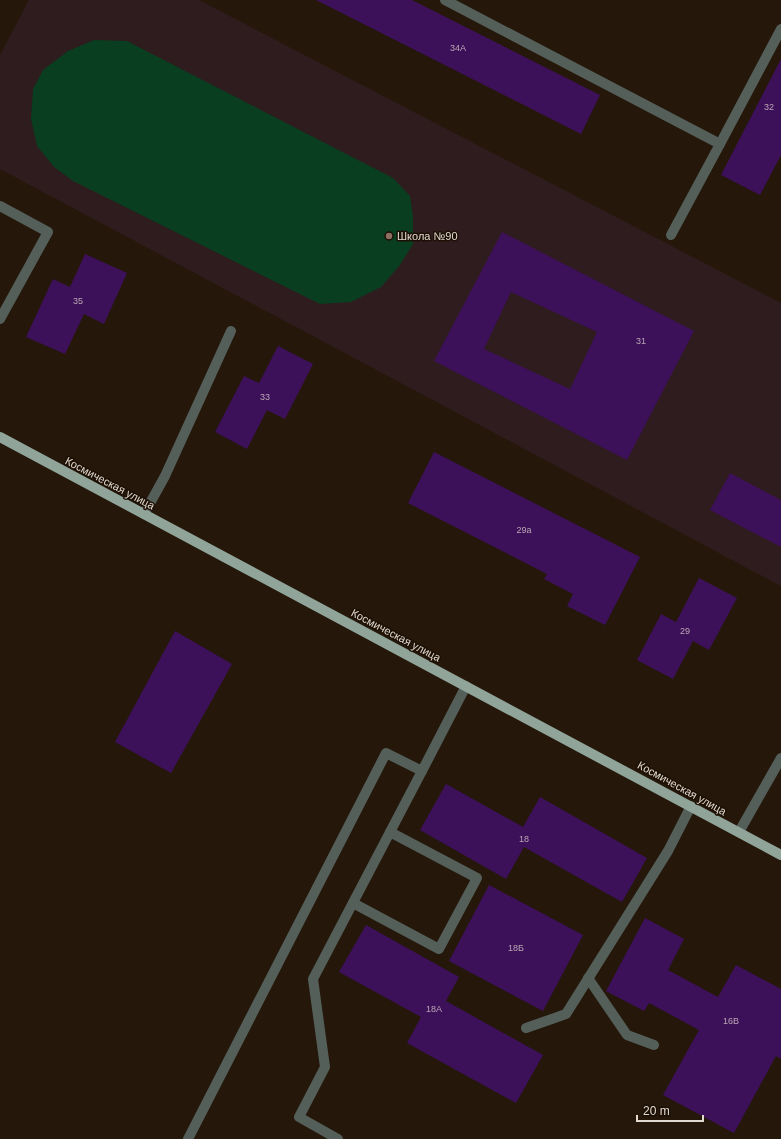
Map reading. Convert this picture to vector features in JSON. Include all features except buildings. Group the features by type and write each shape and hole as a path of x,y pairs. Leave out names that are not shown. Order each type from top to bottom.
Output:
{"main road":[{"name":"Космическая улица","path":"0,437 781,854"}],"lane":[{"path":"445,0 720,144"},
{"path":"671,234 781,30"},
{"path":"0,206 48,232 0,319"},
{"path":"144,514 164,476 231,331"},
{"path":"338,1139 299,1117 325,1067 313,980 466,686"},
{"path":"188,1139 386,753 422,771"},
{"path":"739,832 781,758"},
{"path":"526,1028 566,1014 668,851 691,806"},
{"path":"353,903 439,949 477,878 390,832"},
{"path":"588,978 626,1035 654,1045"}],"shaded area":[{"name":"Школа №90","path":"29,0 199,0 781,303 781,586 0,169 0,55"}],"green space":[{"path":"94,40 127,41 393,178 410,196 413,216 413,244 400,265 381,287 351,302 320,304 73,181 54,167 37,146 31,119 33,89 43,70 68,51"}],"place":[{"name":"Школа №90","path":"389,236"}]}
